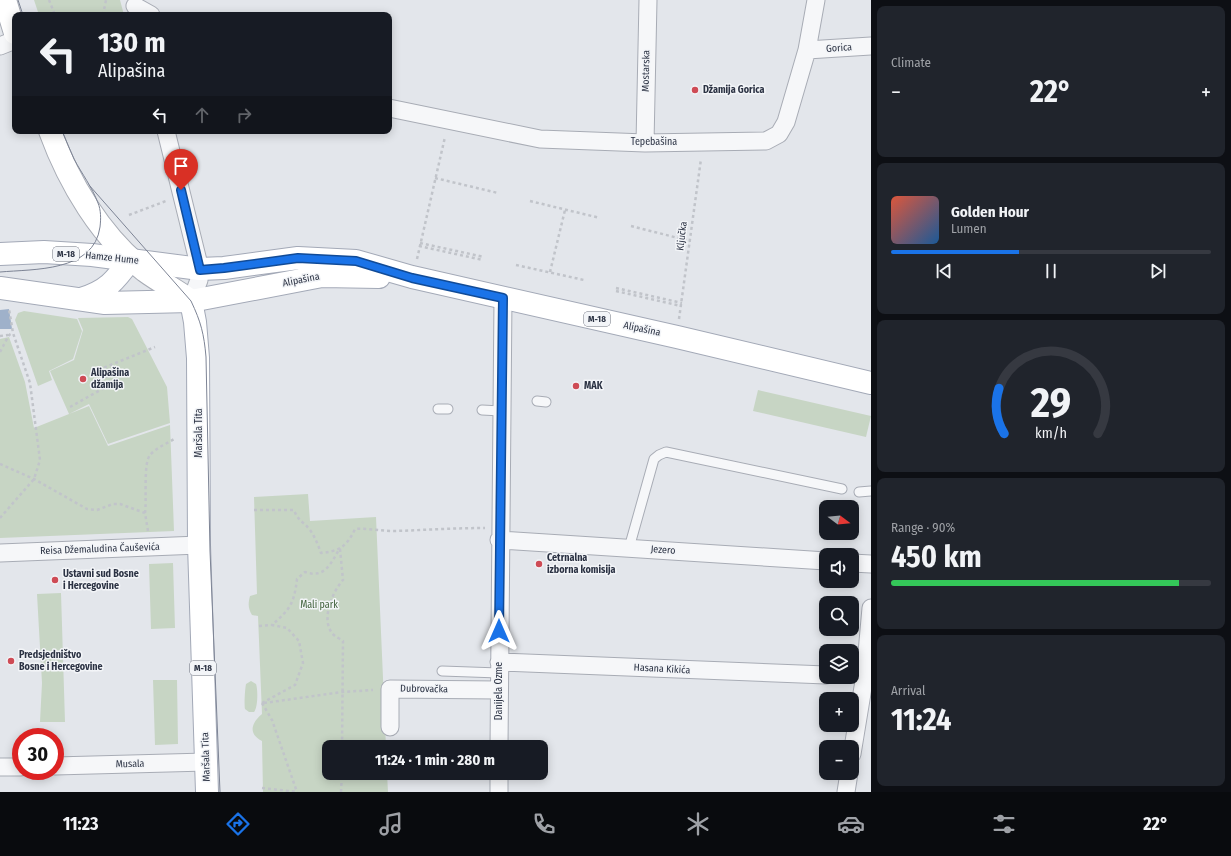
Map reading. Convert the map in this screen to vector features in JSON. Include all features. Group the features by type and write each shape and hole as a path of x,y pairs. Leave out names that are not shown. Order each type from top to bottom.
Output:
{"main road":[{"path":"5,0 12,22"},
{"path":"51,134 60,157 87,205 100,224 131,259 190,301"},
{"name":"Hamze Hume","path":"0,254 44,252 131,259 200,270"},
{"name":"Alipašina","path":"200,270 298,258 356,261 414,268 503,298 871,383"},
{"path":"79,300 96,294 108,287 131,259"},
{"name":"Alipašina","path":"190,301 322,276 414,268"},
{"name":"M-18","path":"4,296 120,303 190,301"},
{"name":"Maršala Tita","path":"190,301 195,322 198,358 199,545 207,792"}],"street":[{"name":"Mostarska","path":"645,143 648,0"},
{"name":"Tepebašina","path":"392,109 540,139 645,143 759,142 774,139 783,129 786,122 807,50 816,0"},
{"path":"135,7 145,12"},
{"path":"0,46 12,41"},
{"name":"Gorica","path":"807,50 871,46"},
{"path":"167,134 200,270 199,280 190,301"},
{"name":"Danijela Ozme","path":"499,740 499,534 501,411 506,394 503,298"},
{"name":"Jezero","path":"499,534 629,548 819,561"},
{"name":"Reisa Džemaludina Čauševića","path":"0,553 199,545"},
{"path":"859,563 871,564"},
{"path":"859,670 871,608"},
{"name":"Hasana Kikića","path":"499,667 819,675"},
{"path":"853,740 857,684"},
{"name":"Dubrovačka","path":"390,728 390,689 498,690"},
{"name":"Musala","path":"64,766 206,762"},
{"path":"0,767 12,767"},
{"path":"499,780 499,792"},
{"path":"846,792 848,780"}],"lane":[{"path":"537,401 546,402"},
{"path":"438,409 448,409"},
{"path":"482,410 501,411"},
{"path":"629,548 654,459 666,452 842,489"},
{"path":"859,492 871,491"},
{"path":"442,671 499,667"}],"path":[{"path":"49,0 54,12"},
{"path":"104,12 106,0"},
{"path":"414,268 446,131"},
{"name":"Ključka","path":"678,321 682,304 702,153"},
{"path":"435,178 498,193"},
{"path":"129,215 170,199"},
{"path":"530,201 600,218"},
{"path":"550,272 565,210"},
{"path":"631,226 690,241"},
{"path":"420,244 483,259"},
{"path":"516,264 584,280"},
{"path":"616,289 682,304"},
{"path":"0,518 34,479 40,460 30,383 13,333 4,296"},
{"path":"0,336 13,333"},
{"path":"0,352 8,335"},
{"path":"70,407 111,384 103,368 155,348"},
{"path":"148,534 145,513 147,499 147,461 152,452 174,439"},
{"path":"0,464 34,479 87,509 97,510 113,504 120,504 145,513"},
{"path":"254,510 294,510 298,520 309,529 316,540 321,553 340,548 349,542 355,530 371,528 393,531 436,528 499,534"},
{"path":"272,625 289,610 296,592 297,579 305,572 313,575 322,572 332,563 340,548"},
{"path":"340,548 343,580 336,587 330,600 328,612 329,625 334,636 343,640 342,740"},
{"path":"259,626 272,625 287,628 299,641 303,663 295,685 262,704"},
{"path":"262,704 342,692 390,689"},
{"path":"262,704 272,720 297,792 262,788"},
{"path":"341,792 342,780"}],"green space":[{"path":"34,0 120,0 123,12 38,12"},
{"path":"24,311 77,319 82,331 73,359 49,371 52,380 38,386 15,320 18,313"},
{"path":"128,317 132,319 167,387 170,423 108,444 89,404 69,414 50,371 74,360 83,330 78,318"},
{"path":"9,337 25,382 34,428 89,406 108,446 170,425 174,531 0,538 0,339"},
{"path":"758,390 871,416 866,437 753,411"},
{"name":"Mali park","path":"308,494 310,521 376,517 386,740 322,740 322,780 387,780 388,792 263,792 262,741 253,732 253,725 255,721 262,714 258,616 252,615 249,606 250,596 257,594 254,497"},
{"path":"173,563 175,628 151,629 149,564"},
{"path":"61,593 65,722 40,722 42,683 37,594"},
{"path":"153,680 177,680 178,744 155,745"},
{"path":"251,681 256,684 257,690 257,703 254,712 249,712 245,709 246,684"}],"water":[{"path":"9,309 12,329 0,329 0,310"}],"tram line":[{"path":"18,0 22,12"},
{"path":"0,272 29,270 60,265 75,260 87,253 95,242 100,227 99,206 93,191 74,159 63,134"},
{"path":"89,185 191,301 200,322 203,335 206,357 210,551 220,792"}],"place":[{"name":"Džamija Gorica","path":"695,90"},
{"name":"Alipašina džamija","path":"83,379"},
{"name":"MAK","path":"576,386"},
{"name":"Cetrnalna izborna komisija","path":"539,564"},
{"name":"Ustavni sud Bosne i Hercegovine","path":"55,580"},
{"name":"Predsjedništvo Bosne i Hercegovine","path":"11,661"}],"route":[{"path":"181,190 198,254 200,270 298,258 356,261 412,278 503,298 499,528 499,631"}]}
